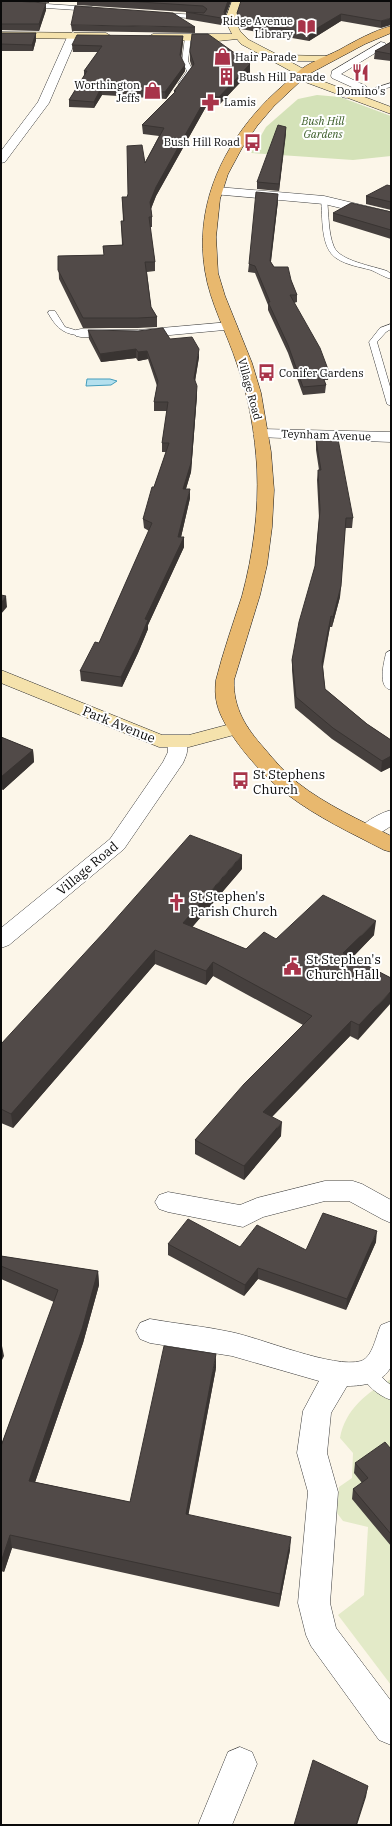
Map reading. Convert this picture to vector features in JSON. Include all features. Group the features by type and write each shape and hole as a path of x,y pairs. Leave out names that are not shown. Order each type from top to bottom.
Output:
{"main road":[{"name":"Village Road","path":"238,728 226,703 224,687 228,668 254,583 263,539 265,491 261,434 253,391 242,355 217,293 210,261 209,239 216,191 231,157 246,132 270,104 287,88 302,75 330,58 391,29"},
{"path":"238,728 258,754 287,785 326,809 391,844"}],"street":[{"path":"237,1 230,20 236,32 245,42 302,75 346,95 391,111"},
{"path":"143,37 200,38 236,32"},
{"path":"1,35 119,36"},
{"path":"1,159 43,103 73,35"},
{"path":"361,42 386,46"},
{"path":"346,95 363,89 336,76 336,73 386,46"},
{"path":"274,58 330,58"},
{"path":"216,191 324,200 391,216"},
{"path":"81,333 145,333 230,326"},
{"name":"Teynham Avenue","path":"261,434 391,437"},
{"name":"Park Avenue","path":"1,676 159,741 177,742 238,728"},
{"name":"Village Road","path":"1,940 117,844 173,763 178,752 177,742"},
{"path":"367,832 391,817"},
{"path":"168,1202 243,1216 257,1208 286,1202 324,1191 353,1191 391,1212"},
{"path":"150,1331 233,1344 353,1372 371,1370 381,1360 391,1333"},
{"path":"353,1372 317,1411 312,1453 323,1492 314,1603 322,1635 391,1728"},
{"path":"216,1825 240,1764"}],"lane":[{"path":"1,3 102,10"},
{"path":"156,14 203,17"},
{"path":"177,91 190,71 185,61 188,37"},
{"path":"378,88 391,85"},
{"path":"324,200 331,248 339,258 378,269 391,277"},
{"path":"52,313 62,330 81,333"},
{"path":"391,326 383,330 373,342 391,404"},
{"path":"391,654 388,676 391,687"},
{"path":"353,1372 391,1393"}],"green space":[{"name":"Bush Hill Gardens","path":"317,95 340,97 391,116 391,156 353,160 251,153 266,127 298,99"},
{"path":"391,1379 391,1685 338,1615 364,1595 368,1527 343,1521 337,1513 339,1487 352,1478 353,1453 340,1438 347,1418 359,1402"}],"water":[{"path":"87,379 110,379 117,381 111,385 86,386"}],"building":[{"path":"1,1 46,3 39,24 1,24"},
{"path":"124,1 228,1 224,12 227,19 186,12 204,13 207,9 203,6"},
{"path":"241,1 391,1 391,18 381,21 341,14 309,33 241,22 237,13"},
{"path":"75,6 173,13 195,27 71,25"},
{"path":"1,33 36,33 32,45 1,44"},
{"path":"192,34 208,34 250,64 219,97 207,96 156,187 150,202 152,217 149,217 155,262 145,262 151,307 157,317 83,318 58,270 58,256 104,255 103,246 123,245 121,221 124,221 122,197 127,197 128,194 127,146 142,145 145,163 164,128 142,125 176,91 174,91 194,64 190,52"},
{"path":"77,35 183,36 180,55 185,65 165,92 101,88 94,102 69,100 87,71 84,71 102,46 72,45"},
{"path":"391,42 391,54 375,51"},
{"path":"278,125 286,127 279,184 257,182"},
{"path":"387,185 391,186 391,202 366,196"},
{"path":"256,192 278,194 270,261 274,267 288,267 297,295 290,295 320,348 329,372 321,372 326,385 303,387 288,345 268,302 270,302 255,266 249,264"},
{"path":"351,203 391,212 391,230 333,213"},
{"path":"163,328 170,339 192,337 199,349 194,378 197,386 191,463 183,489 190,489 178,537 184,537 145,619 148,620 121,677 80,671 95,642 99,643 152,523 143,519 152,487 154,487 169,443 162,443 168,402 154,402 158,381 147,351 138,352 136,349 100,354 88,330 138,331"},
{"path":"338,439 353,518 346,518 341,586 333,617 331,616 322,662 325,689 367,724 391,740 391,756 382,761 333,728 296,697 292,660 299,622 315,566 320,510 318,470 321,470 316,440"},
{"path":"1,595 6,596 1,602"},
{"path":"1,737 33,750 1,777"},
{"path":"190,835 242,855 183,923 246,949 264,932 276,939 323,895 376,921 343,953 391,978 391,991 359,1025 351,1021 263,1112 282,1122 244,1166 195,1140 244,1084 312,1016 213,962 206,971 155,950 11,1114 1,1109 1,1044 106,930"},
{"path":"323,1213 377,1231 347,1299 258,1268 245,1285 168,1244 188,1219 240,1247 257,1225 306,1250"},
{"path":"1,1256 98,1271 82,1329 29,1481 130,1502 164,1346 216,1354 186,1514 291,1537 280,1594 10,1535 1,1559 1,1446 58,1290 1,1266"},
{"path":"385,1442 391,1449 391,1534 353,1489 368,1478 355,1463"},
{"path":"313,1760 368,1786 356,1825 294,1825"}],"place":[{"name":"Ridge Avenue Library","path":"306,27"},
{"name":"Hair Parade","path":"222,57"},
{"name":"Domino's","path":"361,73"},
{"name":"Bush Hill Parade","path":"226,77"},
{"name":"Worthington Jeffs","path":"153,91"},
{"name":"Lamis","path":"211,102"},
{"name":"Bush Hill Road","path":"253,142"},
{"name":"Conifer Gardens","path":"266,373"},
{"name":"St Stephens Church","path":"240,781"},
{"name":"St Stephen's Parish Church","path":"177,903"},
{"name":"St Stephen's Church Hall","path":"293,966"}]}
